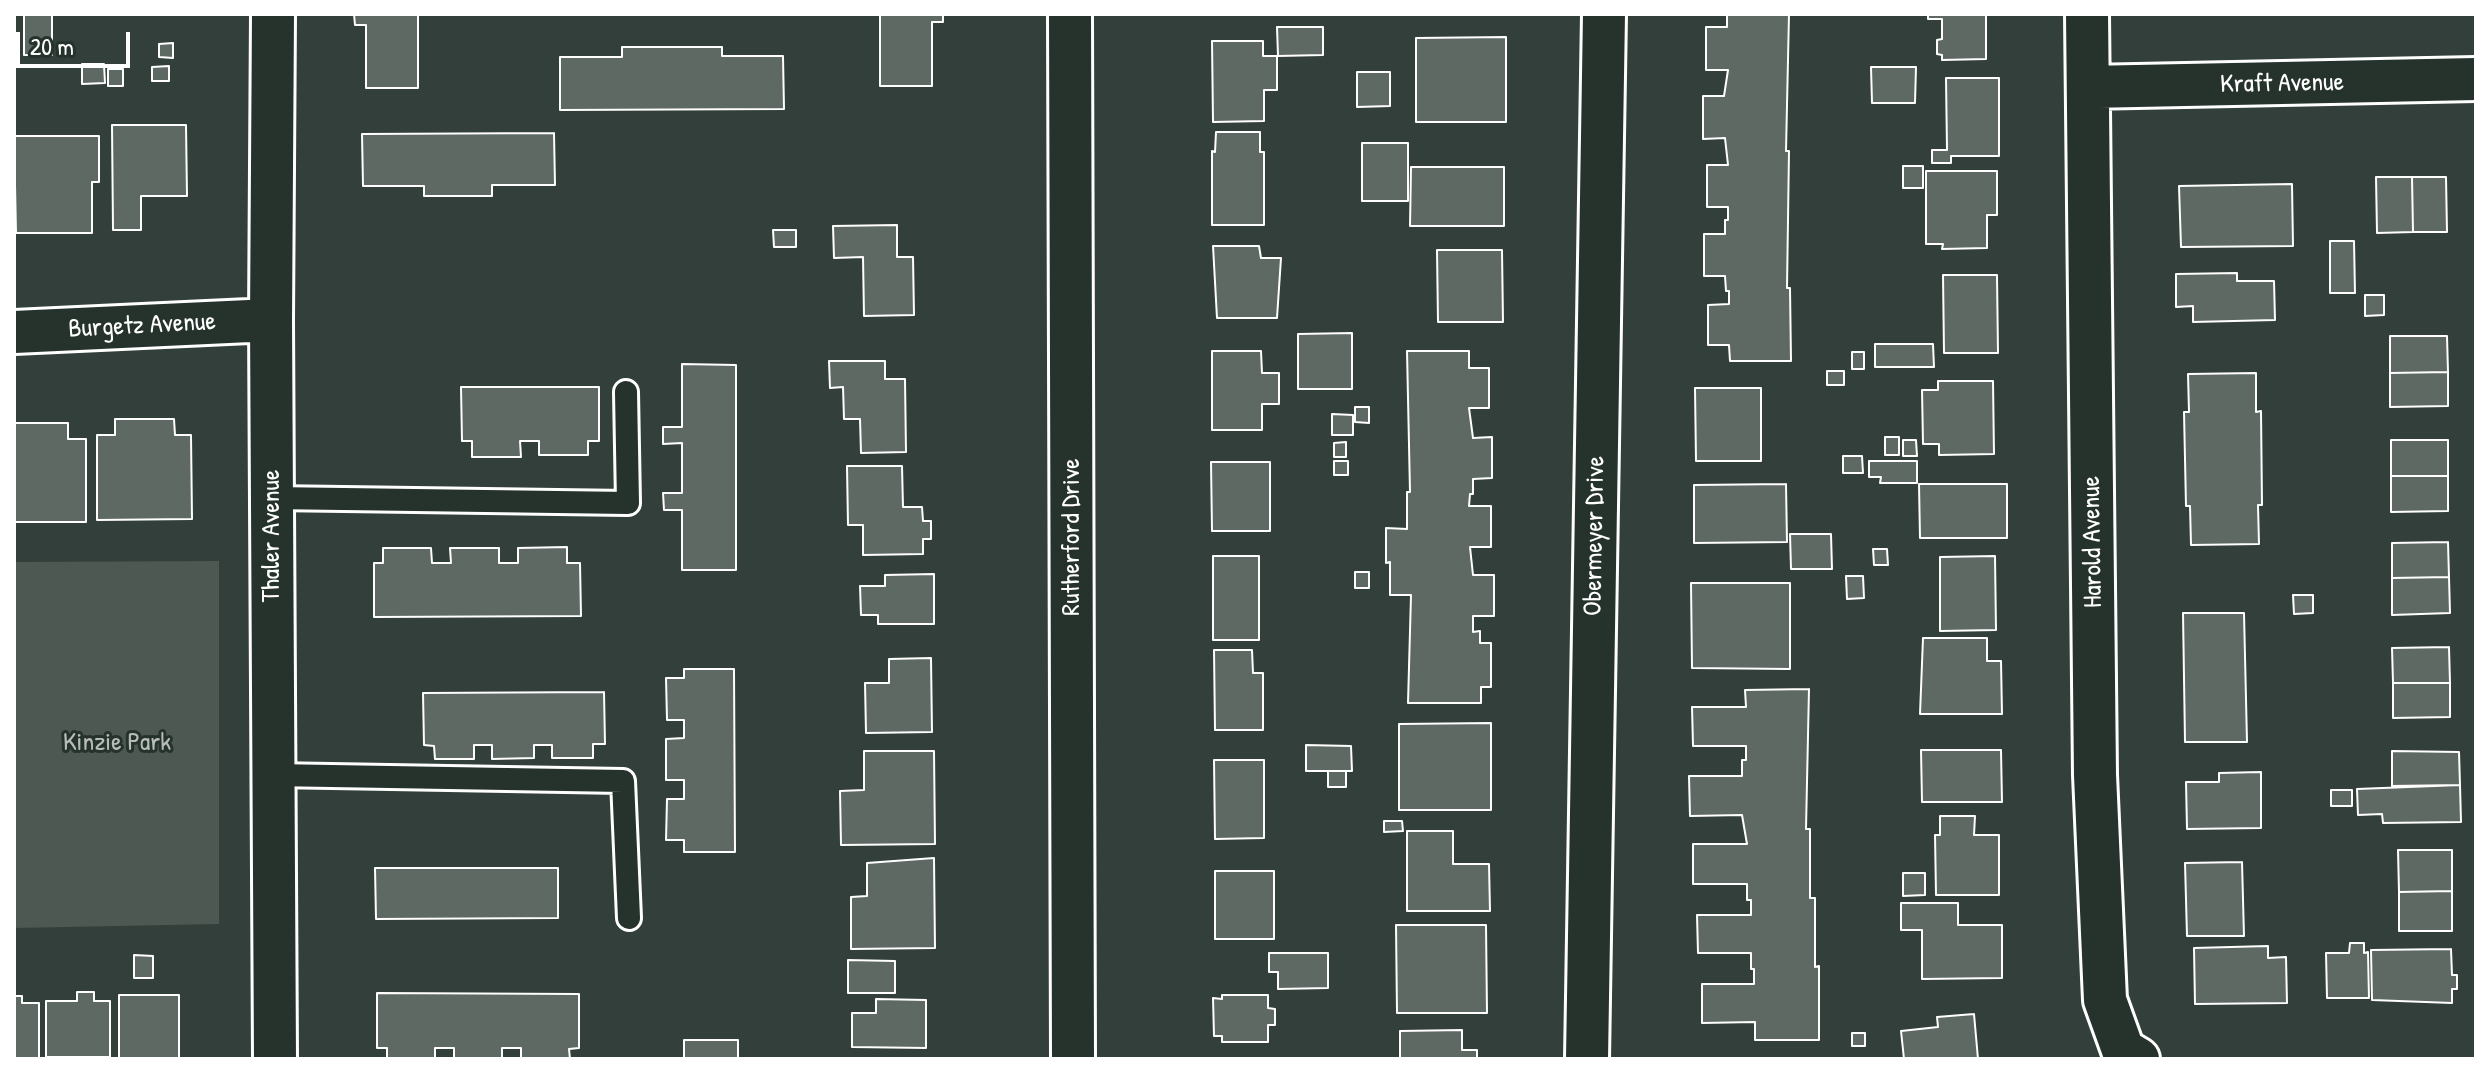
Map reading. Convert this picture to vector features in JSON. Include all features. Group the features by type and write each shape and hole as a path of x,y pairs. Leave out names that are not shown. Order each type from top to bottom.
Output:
{"street":[{"name":"Thaler Avenue","path":"273,14 271,320 275,1059"},
{"name":"Rutherford Drive","path":"1070,14 1073,1059"},
{"name":"Obermeyer Drive","path":"1587,1059 1604,14"},
{"name":"Harold Avenue","path":"2087,14 2095,775 2105,1000 2123,1050 2138,1059"},
{"name":"Kraft Avenue","path":"2088,87 2476,79"},
{"name":"Burgetz Avenue","path":"14,332 271,320"}],"lane":[{"path":"272,498 628,503 626,392"},
{"path":"273,775 623,781 629,918"}],"green space":[{"name":"Kinzie Park","path":"219,561 219,924 14,928 14,562"}],"building":[{"path":"24,14 52,14 52,55 24,55"},
{"path":"354,14 418,14 418,88 366,88 366,25 355,25"},
{"path":"880,14 943,14 943,22 932,22 932,86 880,86"},
{"path":"1727,14 1789,14 1786,151 1789,151 1787,288 1790,288 1791,361 1730,361 1729,345 1708,345 1708,305 1729,304 1729,291 1726,291 1725,276 1704,276 1704,234 1725,234 1725,220 1728,220 1728,207 1707,207 1707,165 1728,165 1725,138 1703,139 1703,96 1724,96 1728,70 1706,70 1706,27 1727,27"},
{"path":"1928,14 1986,14 1986,59 1942,60 1942,55 1937,54 1937,40 1942,39 1942,19 1928,19"},
{"path":"1277,27 1323,27 1323,55 1278,56"},
{"path":"1506,37 1506,122 1416,122 1416,38"},
{"path":"1212,41 1263,41 1263,56 1277,56 1277,90 1264,90 1264,121 1213,122"},
{"path":"173,43 173,58 159,57 159,44"},
{"path":"622,47 722,47 722,56 783,56 784,109 560,110 560,57 622,57"},
{"path":"82,64 104,64 105,83 82,84"},
{"path":"169,66 169,81 152,81 152,67"},
{"path":"1871,67 1916,67 1915,103 1872,103"},
{"path":"108,69 123,69 123,86 108,86"},
{"path":"1357,72 1390,72 1390,106 1357,107"},
{"path":"1946,78 1999,78 1999,156 1951,156 1951,163 1932,163 1932,150 1947,150"},
{"path":"112,125 186,125 187,196 141,196 141,230 113,230"},
{"path":"1216,132 1260,132 1260,152 1264,152 1264,225 1212,225 1212,151 1215,152"},
{"path":"554,133 555,185 492,185 492,196 424,196 424,186 363,186 362,134"},
{"path":"14,136 99,136 99,182 92,182 92,233 16,233"},
{"path":"1362,143 1408,143 1408,201 1362,201"},
{"path":"1903,166 1923,166 1923,188 1903,188"},
{"path":"1411,167 1504,167 1504,226 1410,226"},
{"path":"1926,171 1997,171 1997,215 1987,215 1987,248 1942,249 1943,244 1926,244"},
{"path":"2376,177 2412,177 2413,232 2377,233"},
{"path":"2412,177 2446,177 2447,232 2413,232"},
{"path":"2292,184 2293,246 2181,247 2179,186"},
{"path":"897,225 897,257 913,257 914,315 864,316 863,257 834,258 833,226"},
{"path":"773,230 796,230 796,247 774,247"},
{"path":"2330,241 2354,241 2355,293 2330,293"},
{"path":"1213,246 1259,246 1261,258 1281,258 1277,318 1217,318"},
{"path":"1437,250 1502,250 1503,322 1438,322"},
{"path":"2237,273 2237,281 2274,281 2275,320 2193,322 2193,306 2176,307 2176,274"},
{"path":"1943,275 1997,275 1998,353 1944,353"},
{"path":"2365,295 2384,295 2384,315 2365,316"},
{"path":"1352,333 1352,389 1298,389 1298,334"},
{"path":"2390,336 2447,336 2448,372 2390,373"},
{"path":"1875,344 1933,344 1934,367 1875,367"},
{"path":"1212,351 1261,351 1262,373 1279,373 1279,404 1262,404 1262,430 1212,430"},
{"path":"1407,351 1469,351 1469,368 1489,368 1489,408 1469,408 1473,438 1492,437 1492,478 1473,479 1469,506 1491,506 1491,547 1470,547 1473,575 1494,575 1494,616 1473,616 1473,632 1480,631 1480,643 1491,643 1491,687 1481,687 1481,703 1408,703 1411,595 1390,595 1390,562 1386,563 1386,528 1407,529 1407,492 1410,492"},
{"path":"1852,352 1864,352 1864,369 1852,369"},
{"path":"829,361 885,361 885,379 905,379 906,452 861,453 860,419 844,419 843,387 830,388"},
{"path":"682,364 736,365 736,570 682,570 682,510 664,510 663,493 682,493 682,443 663,444 663,427 682,427"},
{"path":"1827,371 1844,371 1844,385 1827,385"},
{"path":"2448,372 2448,406 2390,407 2390,373"},
{"path":"2256,373 2256,412 2261,411 2262,505 2258,505 2259,544 2191,545 2190,506 2186,506 2184,412 2189,412 2188,374"},
{"path":"1938,381 1993,381 1994,454 1939,455 1939,444 1923,444 1922,390 1938,390"},
{"path":"461,387 599,387 599,441 588,441 588,455 539,455 539,441 520,441 521,457 472,457 472,441 462,441"},
{"path":"1695,388 1761,388 1761,461 1696,461"},
{"path":"1355,407 1369,407 1369,423 1355,422"},
{"path":"1332,414 1353,415 1353,435 1332,435"},
{"path":"115,419 174,419 175,435 191,435 192,519 97,520 97,435 115,435"},
{"path":"14,423 68,423 68,439 86,439 86,522 14,522"},
{"path":"1885,437 1899,437 1899,455 1885,455"},
{"path":"1903,440 1916,440 1917,456 1903,456"},
{"path":"2391,440 2448,440 2448,476 2391,476"},
{"path":"1346,442 1346,457 1334,457 1334,443"},
{"path":"1843,456 1862,456 1863,473 1843,473"},
{"path":"1334,461 1348,461 1348,475 1334,475"},
{"path":"1869,461 1917,461 1917,483 1880,483 1881,477 1869,477"},
{"path":"1211,462 1270,462 1270,531 1212,531"},
{"path":"847,466 902,466 903,507 922,507 923,521 931,521 931,539 923,539 923,554 863,555 863,525 848,525"},
{"path":"2391,476 2448,476 2448,511 2391,512"},
{"path":"1786,484 1787,542 1694,543 1694,485"},
{"path":"1919,484 2007,484 2007,538 1920,538"},
{"path":"1790,534 1831,534 1832,569 1791,569"},
{"path":"2448,542 2449,577 2392,578 2392,543"},
{"path":"567,547 567,563 580,563 581,616 374,617 374,563 383,563 383,548 431,548 432,563 451,563 450,548 499,548 499,563 518,563 518,548"},
{"path":"1873,549 1887,549 1888,565 1874,565"},
{"path":"1213,556 1259,556 1259,640 1213,640"},
{"path":"1995,556 1996,630 1940,631 1940,557"},
{"path":"1355,572 1369,572 1369,588 1355,588"},
{"path":"934,574 934,624 878,624 878,615 861,615 860,586 885,586 885,575"},
{"path":"1846,576 1863,576 1864,598 1847,599"},
{"path":"2449,577 2450,613 2392,615 2392,578"},
{"path":"1691,583 1790,583 1790,669 1692,668"},
{"path":"2293,595 2313,595 2313,613 2294,614"},
{"path":"2183,613 2244,613 2247,742 2185,742"},
{"path":"1923,638 1987,638 1987,661 2001,661 2002,714 1920,714"},
{"path":"2449,647 2450,683 2393,683 2392,648"},
{"path":"1214,650 1252,650 1253,673 1263,673 1263,730 1215,730"},
{"path":"931,658 932,732 866,733 865,683 889,683 889,659"},
{"path":"684,669 734,669 735,852 684,852 684,840 666,840 667,799 684,799 684,780 666,780 666,739 684,738 684,720 667,720 666,678 684,678"},
{"path":"2393,683 2450,683 2450,717 2393,718"},
{"path":"1809,689 1806,829 1810,829 1810,898 1815,898 1819,1040 1755,1040 1755,1022 1702,1023 1702,984 1754,984 1754,969 1751,969 1751,953 1698,953 1697,915 1751,915 1751,900 1747,900 1747,884 1693,884 1693,844 1747,844 1742,815 1690,816 1689,776 1742,776 1742,760 1746,760 1746,746 1693,746 1692,707 1746,707 1745,690"},
{"path":"604,692 605,744 593,744 593,758 552,758 552,745 534,745 534,758 492,759 492,745 474,745 474,759 435,759 434,746 424,745 423,693"},
{"path":"1491,723 1491,810 1399,810 1399,724"},
{"path":"1306,745 1351,746 1352,771 1306,771"},
{"path":"1921,750 2001,750 2002,802 1922,802"},
{"path":"864,751 934,751 935,844 841,845 840,791 864,790"},
{"path":"2392,751 2459,752 2460,785 2392,786"},
{"path":"1214,760 1264,760 1264,838 1215,839"},
{"path":"1328,771 1346,771 1346,787 1328,787"},
{"path":"2261,772 2261,828 2187,829 2186,782 2219,782 2219,773"},
{"path":"2460,785 2461,822 2383,823 2382,814 2358,815 2357,789"},
{"path":"2331,790 2352,790 2352,806 2331,806"},
{"path":"1940,816 1975,816 1974,835 1999,835 1999,895 1936,895 1935,835 1940,835"},
{"path":"1384,821 1402,821 1403,831 1384,832"},
{"path":"1407,831 1453,831 1453,864 1489,864 1490,911 1407,911"},
{"path":"2398,850 2452,850 2452,891 2399,892"},
{"path":"934,858 935,948 851,949 851,897 867,896 867,863"},
{"path":"2242,862 2244,936 2187,936 2185,863"},
{"path":"375,868 558,868 558,918 376,919"},
{"path":"1215,871 1274,871 1274,939 1215,939"},
{"path":"1903,873 1925,873 1925,895 1903,896"},
{"path":"2452,891 2452,931 2399,931 2399,892"},
{"path":"1901,903 1958,903 1958,925 2002,925 2002,978 1922,979 1922,930 1901,930"},
{"path":"1396,925 1486,925 1487,1013 1397,1013"},
{"path":"2350,943 2364,943 2364,953 2368,952 2369,998 2327,998 2326,953 2349,953"},
{"path":"2268,946 2268,958 2286,957 2287,1003 2195,1004 2194,948"},
{"path":"2451,949 2452,975 2457,975 2457,989 2452,989 2452,1003 2372,1000 2371,950"},
{"path":"1269,953 1328,953 1328,988 1278,989 1278,972 1269,972"},
{"path":"134,955 153,956 153,978 134,978"},
{"path":"848,960 895,961 895,993 848,993"},
{"path":"77,992 94,992 94,1001 110,1001 110,1057 46,1057 46,1001 77,1001"},
{"path":"377,993 579,994 579,1048 569,1049 570,1059 521,1059 521,1048 502,1048 502,1059 454,1059 454,1048 435,1048 435,1059 387,1059 387,1048 377,1048"},
{"path":"119,995 179,995 179,1059 119,1059"},
{"path":"1222,995 1268,995 1268,1008 1275,1009 1275,1025 1268,1025 1268,1042 1222,1042 1222,1036 1214,1036 1213,998 1222,999"},
{"path":"14,996 22,996 22,1003 39,1003 39,1059 14,1059"},
{"path":"876,999 926,1000 926,1048 852,1047 852,1013 876,1013"},
{"path":"1974,1014 1978,1059 1904,1059 1901,1031 1938,1027 1937,1017"},
{"path":"1462,1030 1462,1050 1477,1050 1477,1059 1400,1059 1400,1031"},
{"path":"1852,1033 1865,1033 1865,1046 1852,1046"},
{"path":"684,1040 738,1040 738,1059 684,1059"}]}
